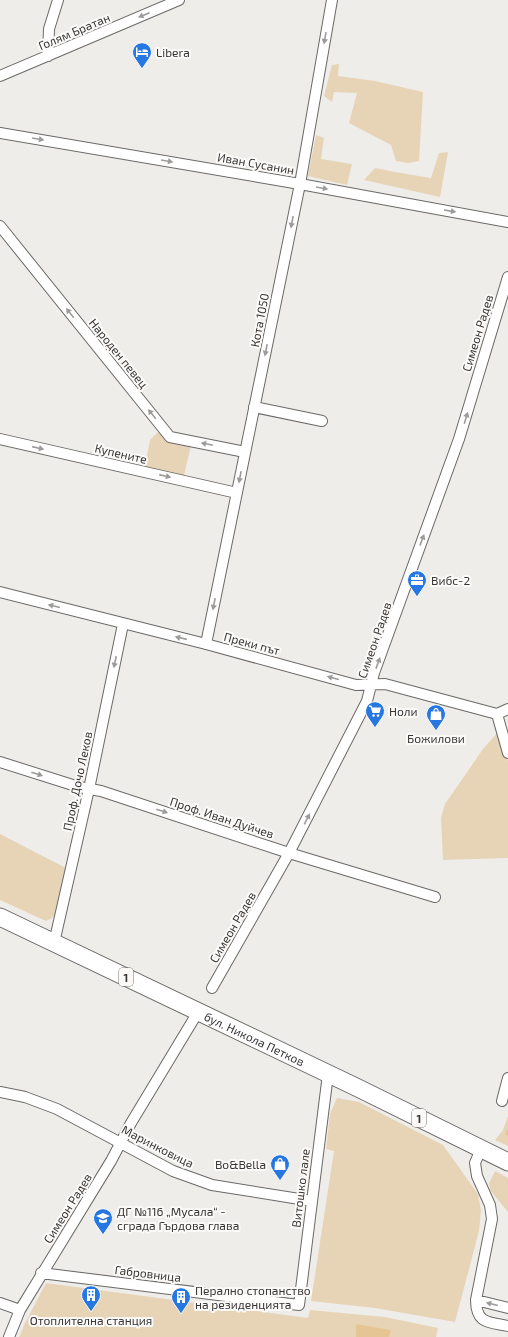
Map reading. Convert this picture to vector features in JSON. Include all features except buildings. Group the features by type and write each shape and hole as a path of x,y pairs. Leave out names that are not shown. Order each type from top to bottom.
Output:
{"highway":[{"name":"бул. Никола Петков","path":"0,916 508,1162"}],"street":[{"path":"48,56 49,29 58,0"},
{"name":"Голям Братан","path":"0,76 179,0"},
{"name":"Кота 1050","path":"206,644 300,184 332,0"},
{"name":"Иван Сусанин","path":"0,132 508,222"},
{"name":"Народен певец","path":"0,226 170,437 245,452"},
{"name":"Симеон Радев","path":"212,988 290,853 368,701 374,673 459,439 508,277"},
{"path":"254,407 322,421"},
{"name":"Купените","path":"0,439 237,493"},
{"name":"Преки път","path":"0,592 356,684 385,684 496,714"},
{"name":"Проф. Дочо Леков","path":"54,943 89,789 123,624"},
{"path":"508,709 496,714 508,753"},
{"name":"Проф. Иван Дуйчев","path":"0,762 78,787 101,791 290,853 435,897"},
{"name":"Симеон Радев","path":"9,1337 20,1310 111,1162 121,1142 198,1012"},
{"name":"Витошко лале","path":"299,1305 328,1074"},
{"path":"502,1101 508,1078"},
{"name":"Маринковица","path":"0,1092 25,1097 56,1109 121,1142 173,1171 212,1185 312,1201"},
{"path":"481,1149 475,1163 477,1176 490,1205 492,1219 476,1300 476,1310 479,1316 486,1321 508,1326"},
{"name":"Габровница","path":"42,1274 299,1305"},
{"path":"476,1300 508,1308"},
{"path":"0,1303 20,1310"}],"shaded area":[{"path":"339,64 338,76 375,81 423,92 419,161 408,163 396,161 391,145 349,123 357,93 334,92 332,102 324,96 332,65"},
{"path":"316,135 324,138 321,159 352,164 347,185 308,176"},
{"path":"448,152 440,197 364,180 375,168 431,178 439,153"},
{"path":"163,427 171,437 192,441 183,480 144,471 150,440"},
{"path":"498,732 508,761 508,858 443,860 441,818 445,804 483,749"},
{"path":"0,834 66,868 55,915 52,918 46,921 0,900"},
{"path":"337,1098 359,1102 443,1145 478,1194 481,1211 479,1231 455,1322 375,1308 311,1301 334,1151 326,1149 330,1114"},
{"path":"508,1116 508,1146 495,1140 503,1130"},
{"path":"495,1171 508,1178 508,1212 490,1190 489,1183"},
{"path":"46,1283 308,1318 310,1310 385,1317 438,1328 436,1337 19,1337"},
{"path":"356,1324 391,1330 389,1337 356,1337"}],"place":[{"name":"Libera","path":"142,69"},
{"name":"Вибс-2","path":"417,597"},
{"name":"Ноли","path":"375,728"},
{"name":"Божилови","path":"436,731"},
{"name":"Bo&Bella","path":"280,1181"},
{"name":"ДГ №116 „Мусала“ - сграда Гърдова глава","path":"103,1235"},
{"name":"Отоплителна станция","path":"91,1312"},
{"name":"Перално стопанство на резиденцията","path":"181,1314"}]}
